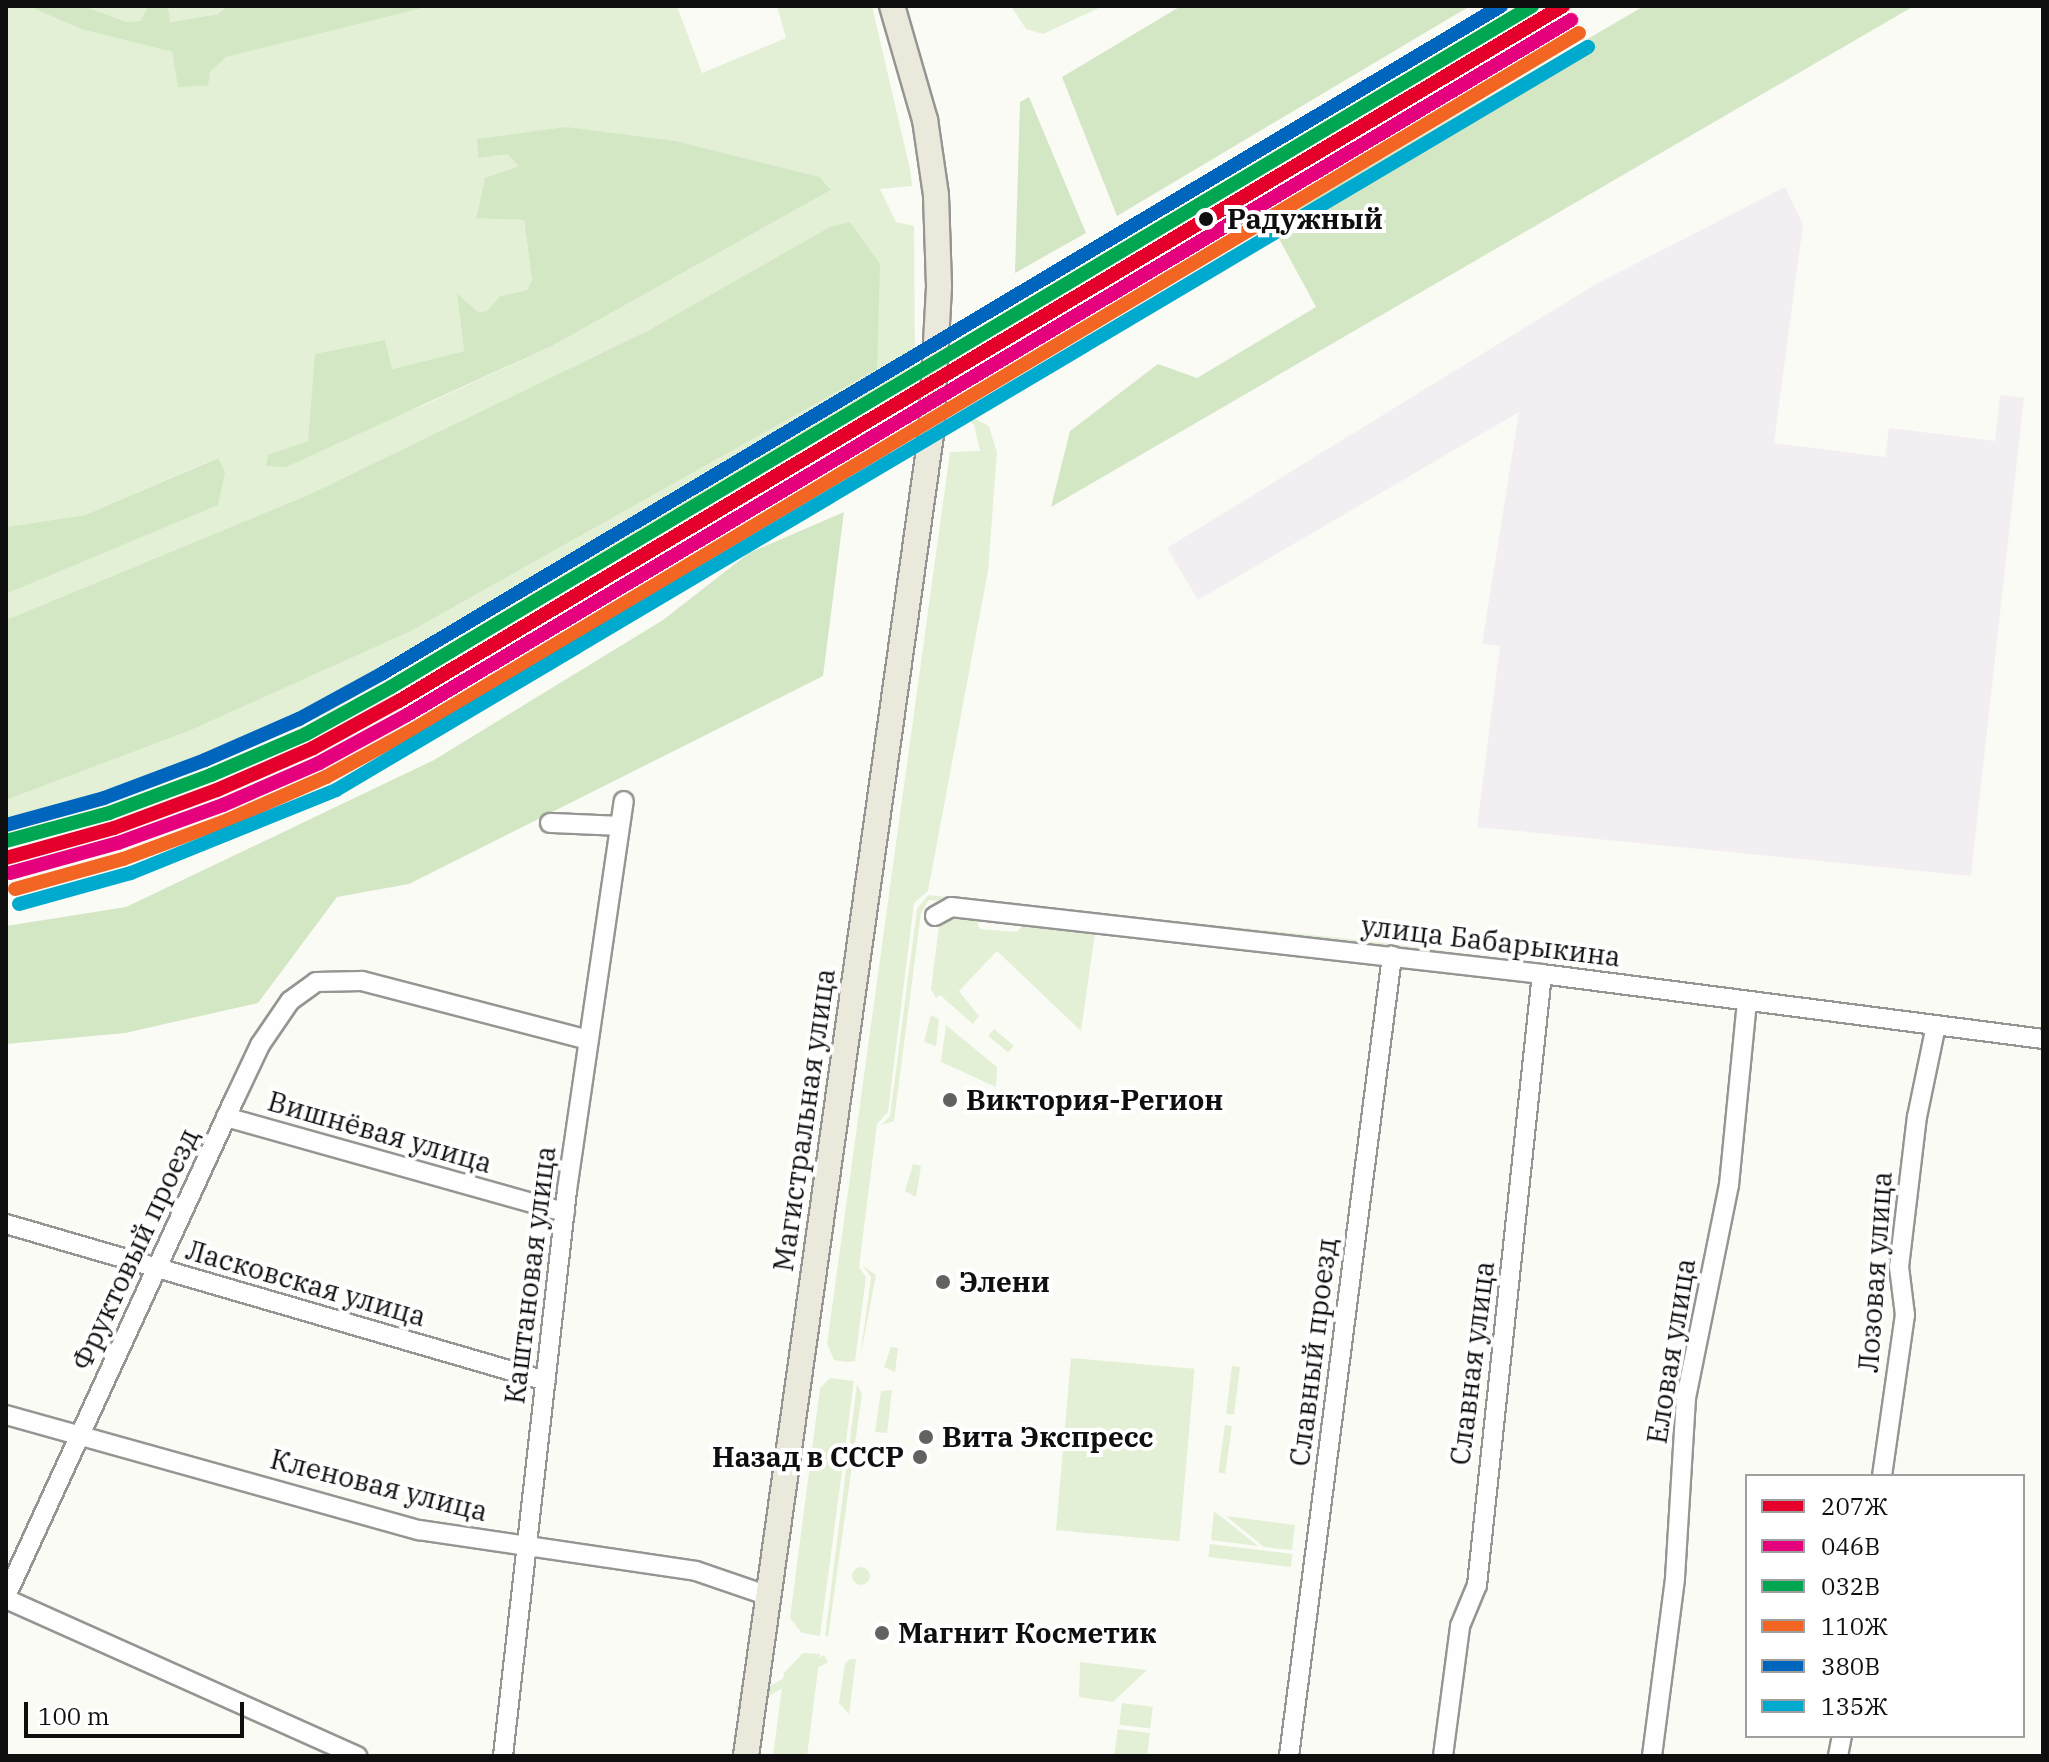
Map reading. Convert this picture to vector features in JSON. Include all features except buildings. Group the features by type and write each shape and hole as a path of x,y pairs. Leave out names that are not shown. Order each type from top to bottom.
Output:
{"main road":[{"name":"Магистральная улица","path":"746,1756 766,1595 925,493 937,371 936,195 925,120 892,6"}],"street":[{"name":"Каштановая улица","path":"503,1756 565,1212 624,801"},
{"path":"550,823 618,826"},
{"name":"улица Бабарыкина","path":"935,916 951,907 1542,974 2043,1039"},
{"name":"Славный проезд","path":"1289,1756 1392,956"},
{"name":"Славная улица","path":"1443,1756 1460,1626 1477,1585 1542,974"},
{"name":"Фруктовый проезд","path":"6,1598 260,1045 290,1001 316,982 362,981 588,1040"},
{"name":"Еловая улица","path":"1652,1756 1675,1578 1686,1398 1729,1185 1747,1002"},
{"name":"Лозовая улица","path":"1882,1474 1905,1315 1899,1267 1911,1162 1936,1025"},
{"name":"Вишнёвая улица","path":"226,1117 565,1212"},
{"name":"Ласковская улица","path":"6,1224 546,1381"},
{"name":"Кленовая улица","path":"6,1415 419,1530 525,1549 696,1571 741,1590 766,1595"},
{"path":"6,1598 357,1756"}],"shaded area":[{"path":"1785,187 1803,224 1774,443 1885,457 1889,428 1995,441 2000,395 2024,398 1971,876 1477,827 1500,646 1482,644 1519,412 1198,600 1167,548 1596,284"}],"green space":[{"path":"6,6 28,6 81,29 172,52 179,87 207,86 210,72 225,57 431,6 677,6 702,73 786,38 777,6 872,6 910,169 912,186 880,189 896,222 914,226 915,369 329,712 158,786 6,833 6,800 189,731 409,632 651,329 308,495 6,620 6,594 217,505 217,458 85,515 6,527","holes":["507,154 831,190 552,346 422,406 268,455 308,442 316,354 392,369 464,351 458,294 478,312 487,311 500,296 527,290 532,280 524,220 476,217 485,179 520,166"]},
{"path":"28,6 83,6 127,22 141,21 148,6 168,6 170,22 218,14 228,6 431,6 226,57 210,72 208,86 178,87 172,52 81,29"},
{"path":"83,6 148,6 141,22 127,22"},
{"path":"168,6 228,6 218,14 169,22"},
{"path":"1011,6 1103,6 1043,34 1026,29"},
{"path":"1181,6 1470,6 1117,216 1062,77"},
{"path":"1644,6 1914,6 1051,507 1070,431 1158,364 1197,378 1316,307 1271,224"},
{"path":"1029,97 1086,233 1015,273 1020,102"},
{"path":"566,127 675,141 819,177 831,190 552,346 286,467 266,466 268,455 308,441 315,354 385,340 392,369 464,351 457,293 478,312 487,311 500,296 527,290 532,280 524,220 476,218 485,178 519,166 507,154 478,158 477,139"},
{"path":"850,222 880,264 877,369 409,632 189,731 6,800 6,620 308,495 651,329 830,227"},
{"path":"962,412 989,426 997,453 988,571 928,891 914,903 888,1112 877,1124 859,1267 866,1277 855,1361 848,1362 834,1360 827,1344 950,452 980,451 974,425"},
{"path":"218,458 225,472 218,505 6,594 6,527 85,515"},
{"path":"844,512 823,676 409,884 337,897 258,1003 125,1033 6,1044 6,926 126,907 434,760 663,620 749,553"},
{"path":"928,895 1359,940 1521,961 929,900 921,913 894,1121 881,1125 890,1116 917,909"},
{"path":"947,915 976,919 980,929 1017,932 1025,922 1095,933 1081,1031 997,951 959,991 979,1016 973,1024 940,995 936,998 931,989 939,926"},
{"path":"931,1015 939,1019 936,1046 924,1042"},
{"path":"946,1025 997,1067 996,1087 941,1062"},
{"path":"994,1029 1014,1046 1008,1053 988,1036"},
{"path":"913,1164 921,1166 916,1197 905,1191"},
{"path":"863,1266 876,1275 860,1359 871,1277"},
{"path":"891,1347 898,1348 895,1372 884,1367"},
{"path":"1071,1358 1195,1369 1179,1541 1056,1530"},
{"path":"1232,1366 1240,1367 1234,1415 1226,1414"},
{"path":"830,1378 854,1381 820,1636 802,1633 790,1618 820,1388"},
{"path":"857,1384 862,1394 828,1637 825,1636"},
{"path":"892,1390 887,1433 875,1432 881,1391"},
{"path":"1225,1425 1232,1426 1225,1474 1218,1473"},
{"path":"1214,1511 1258,1546 1211,1540"},
{"path":"1226,1516 1295,1525 1292,1550 1264,1547"},
{"path":"1210,1544 1292,1554 1291,1567 1208,1557"},
{"path":"861,1567 870,1576 861,1585 852,1576"},
{"path":"803,1653 820,1654 807,1756 773,1756 784,1673"},
{"path":"824,1655 828,1662 740,1713 736,1706"},
{"path":"850,1659 856,1659 849,1714 839,1703 845,1664"},
{"path":"1080,1662 1147,1670 1113,1702 1079,1697"},
{"path":"1122,1703 1153,1707 1150,1729 1119,1725"},
{"path":"1118,1729 1150,1733 1147,1756 1114,1756"}],"transit line":[{"name":"380В","path":"6,825 104,798 205,760 299,719 383,673 1501,6"},
{"name":"032В","path":"6,841 109,813 211,775 306,734 391,687 1532,6"},
{"name":"207Ж","path":"6,858 114,828 217,790 313,748 399,701 1563,6"},
{"name":"046В","path":"10,873 118,843 223,805 319,763 407,715 1571,20"},
{"name":"110Ж","path":"15,889 123,859 228,820 326,777 414,729 1579,33"},
{"name":"135Ж","path":"19,904 131,873 336,790 1588,47"}],"place":[{"name":"Радужный","path":"1206,219"},
{"name":"Виктория-Регион","path":"950,1100"},
{"name":"Элени","path":"943,1282"},
{"name":"Вита Экспресс","path":"926,1437"},
{"name":"Назад в СССР","path":"920,1457"},
{"name":"Магнит Косметик","path":"882,1633"}]}
